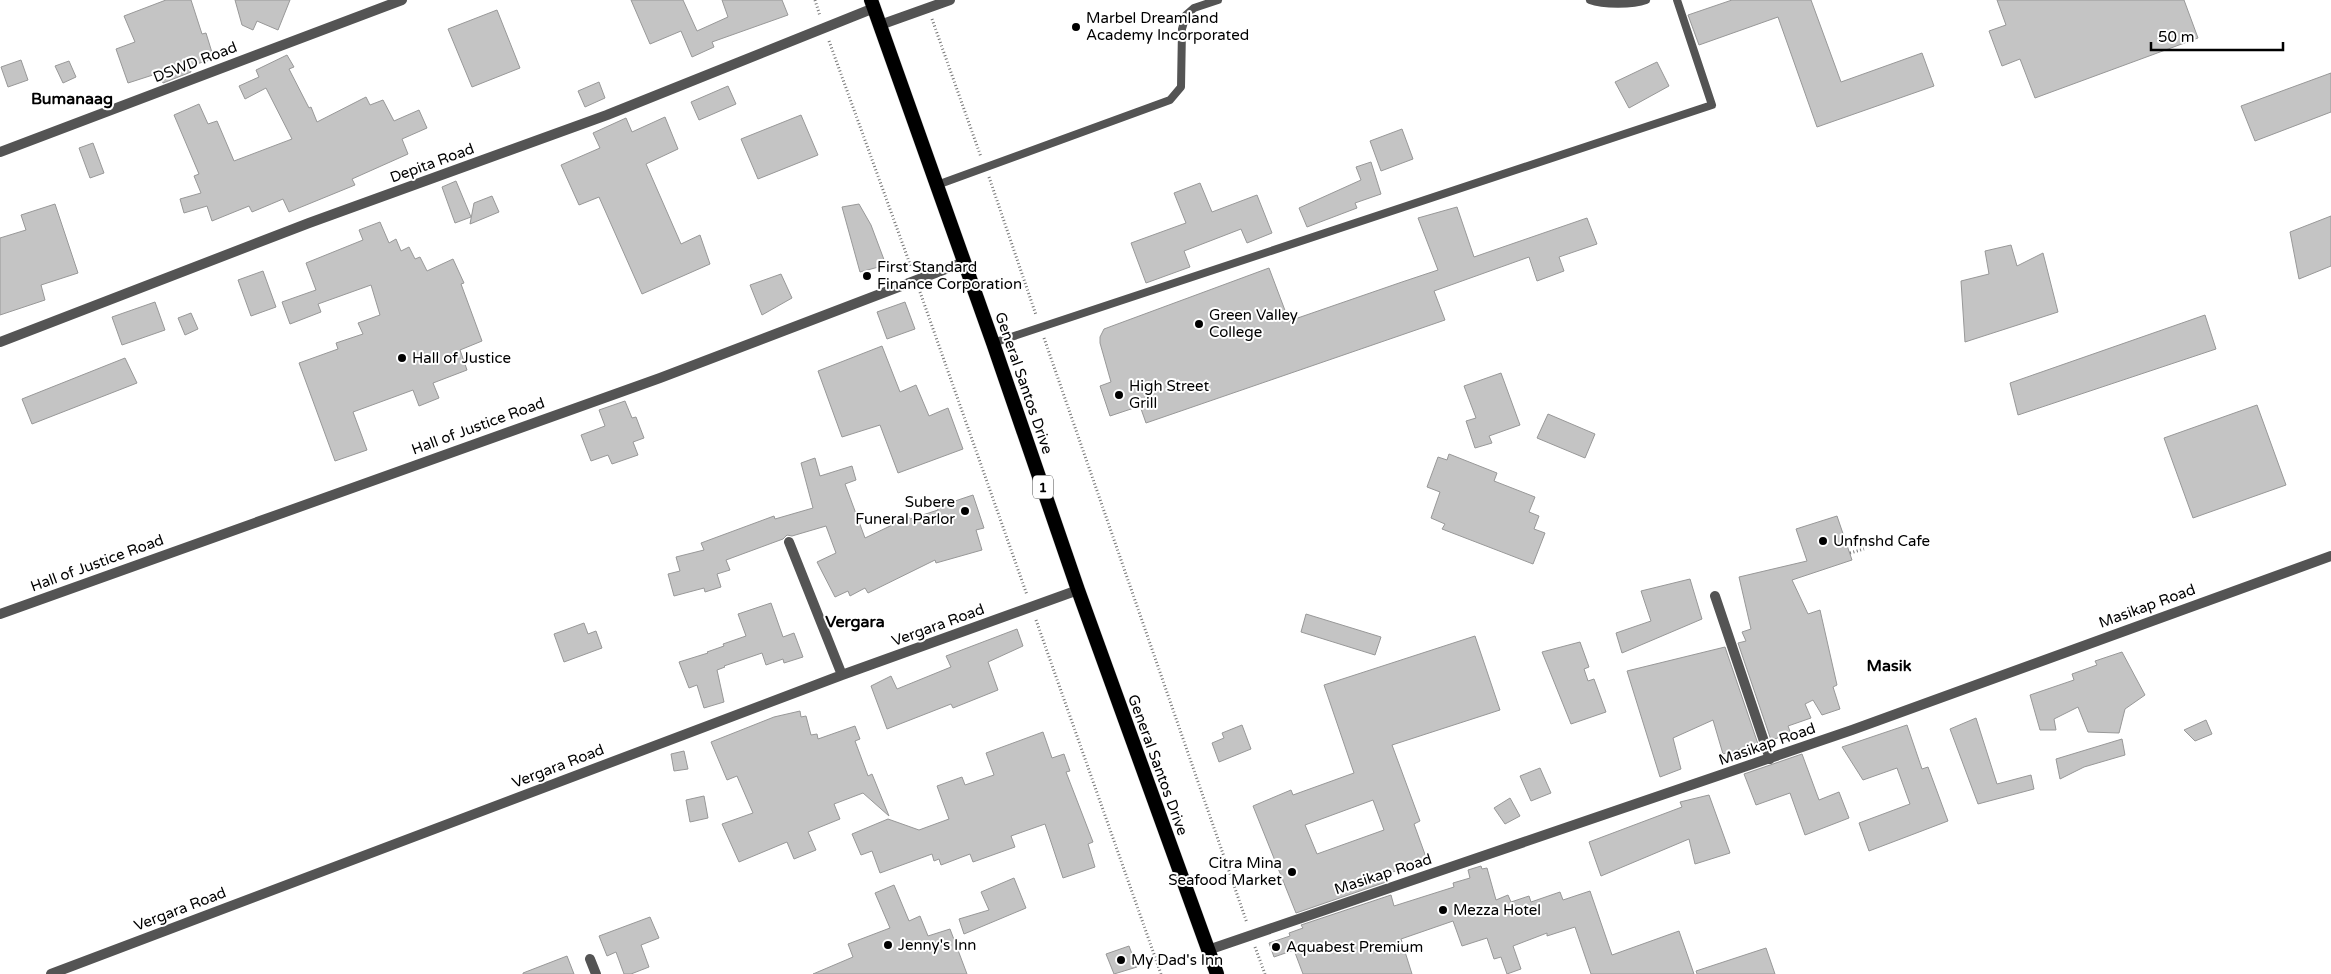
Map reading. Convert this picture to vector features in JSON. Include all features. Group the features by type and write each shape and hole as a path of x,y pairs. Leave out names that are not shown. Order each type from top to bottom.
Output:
{"highway":[{"name":"General Santos Drive","path":"872,4 993,343 1078,590 1217,974"}],"street":[{"name":"DSWD Road","path":"0,152 402,0"},
{"path":"880,25 950,0"},
{"name":"Depita Road","path":"0,342 309,223 598,118 824,28 872,4"},
{"name":"Hall of Justice Road","path":"0,614 660,378 964,262"},
{"path":"789,542 842,675"},
{"name":"Masikap Road","path":"1208,950 1770,758 2331,556"},
{"name":"Vergara Road","path":"51,974 842,675 1078,590"},
{"path":"1715,596 1770,758"},
{"path":"590,959 596,974"}],"lane":[{"path":"937,184 1170,100 1181,87 1182,30 1186,15 1194,8 1218,0"},
{"path":"1590,0 1600,4 1638,3 1646,0"},
{"path":"993,343 1712,105 1677,0"}],"path":[{"path":"815,0 1161,974"},
{"path":"928,8 985,166 1265,974"},
{"path":"1850,554 1864,549"}],"building":[{"path":"166,0 191,0 202,34 206,33 214,59 189,66 191,72 163,83 159,73 128,83 116,49 135,42 124,16"},
{"path":"235,0 290,0 278,30 257,21 253,30 242,25"},
{"path":"631,0 683,0 697,31 728,17 722,0 782,0 788,15 712,42 714,47 692,57 681,31 650,44"},
{"path":"1732,0 1811,0 1841,82 1922,53 1934,86 1817,127 1778,17 1699,45 1688,15"},
{"path":"1997,0 2184,0 2198,38 2035,98 2020,59 2002,66 1989,31 2006,25"},
{"path":"497,10 520,68 472,87 448,29"},
{"path":"287,55 294,67 289,69 309,108 311,107 317,122 366,97 370,105 383,100 394,121 419,110 427,128 402,139 408,154 352,179 355,185 289,212 283,199 252,212 249,206 212,221 207,206 184,213 180,199 201,193 194,176 199,174 174,115 199,104 208,124 217,121 234,161 292,139 266,88 245,99 239,86 259,77 256,70"},
{"path":"21,60 28,80 8,87 1,67"},
{"path":"69,61 76,77 63,83 55,66"},
{"path":"1657,62 1669,86 1629,108 1615,82"},
{"path":"2331,73 2331,112 2255,141 2241,106"},
{"path":"599,82 605,98 585,107 578,91"},
{"path":"728,86 736,104 699,120 691,102"},
{"path":"801,115 818,155 758,179 741,139"},
{"path":"665,117 678,149 646,164 681,244 700,235 710,264 642,294 599,197 579,205 561,165 600,148 593,133 626,118 632,132"},
{"path":"1402,129 1413,159 1381,171 1370,141"},
{"path":"93,143 104,173 90,178 79,148"},
{"path":"1371,162 1381,194 1355,203 1357,208 1307,227 1299,208 1361,180 1356,167"},
{"path":"456,181 471,217 455,223 442,187"},
{"path":"1200,183 1212,212 1257,195 1272,233 1247,243 1241,229 1184,251 1190,267 1146,283 1131,243 1186,223 1174,193"},
{"path":"492,196 499,212 470,224 474,203"},
{"path":"55,204 78,273 41,285 45,300 0,315 0,238 26,230 21,215"},
{"path":"859,204 871,225 886,265 860,272 842,207"},
{"path":"1457,207 1474,257 1587,218 1597,244 1559,257 1564,271 1537,281 1529,257 1434,291 1445,320 1146,423 1140,406 1110,416 1100,386 1111,382 1100,343 1100,337 1104,329 1269,268 1289,321 1438,270 1418,218"},
{"path":"2331,216 2331,266 2299,279 2290,232"},
{"path":"380,222 389,243 396,239 401,251 409,247 415,259 420,257 427,271 453,259 464,283 461,284 482,341 460,350 467,370 433,383 439,398 419,406 413,390 353,412 367,450 335,461 299,363 338,349 336,343 363,334 358,323 380,315 371,285 318,304 321,312 290,324 282,302 316,290 306,263 363,240 359,230"},
{"path":"2011,245 2017,266 2043,253 2058,312 1965,342 1961,281 1989,274 1985,251"},
{"path":"263,271 276,307 251,316 238,280"},
{"path":"781,274 792,298 762,315 750,285"},
{"path":"155,302 165,330 122,345 112,317"},
{"path":"905,302 915,329 887,339 877,312"},
{"path":"191,313 198,329 185,335 178,318"},
{"path":"2205,315 2216,349 2018,415 2010,383"},
{"path":"882,346 900,392 916,385 929,416 948,408 963,449 898,473 880,425 842,437 818,371"},
{"path":"125,358 137,383 32,424 22,399"},
{"path":"1501,373 1520,425 1489,436 1492,443 1475,448 1466,421 1476,418 1464,386"},
{"path":"625,401 632,418 636,417 644,438 633,442 638,455 612,464 608,455 591,461 581,435 605,426 599,410"},
{"path":"2257,405 2286,485 2193,518 2164,438"},
{"path":"1548,414 1595,434 1585,458 1537,438"},
{"path":"1449,454 1497,473 1494,481 1535,497 1529,512 1539,516 1534,529 1545,533 1533,564 1442,529 1445,524 1431,518 1440,492 1427,487 1438,457 1447,460"},
{"path":"815,458 820,476 852,466 856,480 845,484 865,538 909,517 910,519 938,510 937,507 973,495 984,528 976,530 982,550 936,563 935,560 868,593 865,588 850,596 848,591 835,597 817,562 836,553 826,526 792,536 787,535 783,539 726,560 730,570 717,574 721,587 705,592 704,588 674,596 668,574 680,571 676,557 704,550 701,543 774,516 775,519 813,508 801,463"},
{"path":"1837,516 1852,560 1792,580 1808,614 1820,610 1837,685 1833,687 1840,709 1822,715 1813,700 1805,704 1811,718 1788,726 1791,734 1771,740 1738,643 1746,641 1742,632 1751,629 1739,577 1807,561 1796,529"},
{"path":"1690,579 1702,619 1622,653 1616,633 1651,621 1641,591"},
{"path":"771,603 783,637 794,633 803,657 784,663 783,659 766,665 762,653 724,666 717,670 724,702 704,708 697,685 689,688 679,662 708,653 724,646 723,644 746,636 738,614"},
{"path":"1306,614 1381,637 1375,655 1301,632"},
{"path":"584,623 588,634 596,631 602,648 564,662 554,634"},
{"path":"1017,629 1023,646 988,662 998,690 953,708 951,704 887,729 871,686 891,676 897,689 951,667 946,656"},
{"path":"1475,636 1500,710 1392,745 1420,821 1414,824 1427,860 1384,875 1386,882 1296,913 1253,806 1291,790 1293,795 1354,773 1324,685","holes":["1373,800 1384,830 1317,854 1305,825"]},
{"path":"1580,642 1589,667 1584,669 1588,681 1594,679 1606,712 1571,724 1542,652"},
{"path":"1725,647 1758,744 1723,754 1713,720 1673,738 1681,769 1660,777 1627,671"},
{"path":"2122,652 2145,695 2125,709 2119,733 2088,732 2078,707 2054,719 2056,730 2040,730 2030,695 2074,680 2072,674 2097,665 2095,661"},
{"path":"800,711 801,717 806,716 811,735 817,734 818,739 855,726 860,739 855,741 868,776 872,774 889,816 863,793 834,804 840,819 808,832 816,850 794,859 787,842 739,862 722,824 753,813 737,776 727,780 711,742 774,717"},
{"path":"1976,718 1997,784 2031,775 2034,789 1978,804 1950,729"},
{"path":"2206,720 2212,734 2195,741 2184,730"},
{"path":"1242,725 1251,749 1219,762 1212,743 1224,738 1222,733"},
{"path":"1907,725 1922,769 1928,767 1948,821 1869,851 1859,823 1910,804 1897,768 1863,780 1842,747"},
{"path":"1043,732 1052,758 1064,754 1070,771 1066,772 1093,842 1088,844 1095,867 1063,878 1045,824 1011,836 1015,847 973,862 970,854 941,865 939,859 934,861 932,854 880,873 872,851 861,855 852,834 888,819 919,830 949,819 937,786 962,777 965,785 994,775 986,753"},
{"path":"2122,739 2125,755 2084,767 2060,779 2056,759"},
{"path":"684,751 688,769 674,771 671,754"},
{"path":"1802,754 1819,800 1839,792 1849,818 1805,835 1790,793 1756,805 1744,774"},
{"path":"1540,768 1551,793 1531,801 1520,776"},
{"path":"1709,795 1730,853 1695,864 1689,839 1601,876 1589,842 1682,807 1680,802"},
{"path":"704,796 708,818 690,822 686,800"},
{"path":"1510,798 1520,816 1505,824 1494,808"},
{"path":"1481,866 1482,869 1487,868 1496,900 1508,895 1511,902 1529,896 1531,902 1560,892 1563,900 1590,891 1612,955 1679,931 1694,974 1591,974 1575,927 1547,936 1547,933 1513,946 1521,969 1507,974 1501,957 1494,959 1487,938 1462,946 1453,921 1401,939 1412,974 1303,974 1294,950 1274,957 1269,943 1290,936 1289,933 1303,928 1301,925 1391,895 1394,906 1454,887 1453,883 1470,878 1468,870"},
{"path":"1014,878 1026,908 964,934 959,919 989,910 981,892"},
{"name":"Jenny's Inn","path":"894,885 909,921 920,916 928,936 950,929 967,974 813,974 853,957 848,944 890,928 875,893"},
{"path":"650,917 659,938 641,945 649,967 631,974 624,974 616,952 607,956 599,936"},
{"path":"1129,946 1137,967 1114,974 1106,954"},
{"path":"1766,948 1775,974 1697,974 1696,971"},
{"path":"567,956 574,974 523,974 523,973"}],"place":[{"name":"Marbel Dreamland Academy Incorporated","path":"1076,27"},
{"name":"First Standard Finance Corporation","path":"867,276"},
{"name":"Green Valley College","path":"1199,324"},
{"name":"Hall of Justice","path":"402,358"},
{"name":"High Street Grill","path":"1119,395"},
{"name":"Subere Funeral Parlor","path":"965,511"},
{"name":"Unfnshd Cafe","path":"1823,541"},
{"name":"Citra Mina Seafood Market","path":"1292,872"},
{"name":"Mezza Hotel","path":"1443,910"},
{"name":"Jenny's Inn","path":"888,945"},
{"name":"Aquabest Premium","path":"1276,947"},
{"name":"My Dad's Inn","path":"1121,960"}],"district":[{"name":"Bumanaag","path":"72,98"},
{"name":"Vergara","path":"855,621"},
{"name":"Masik","path":"1889,665"}]}
